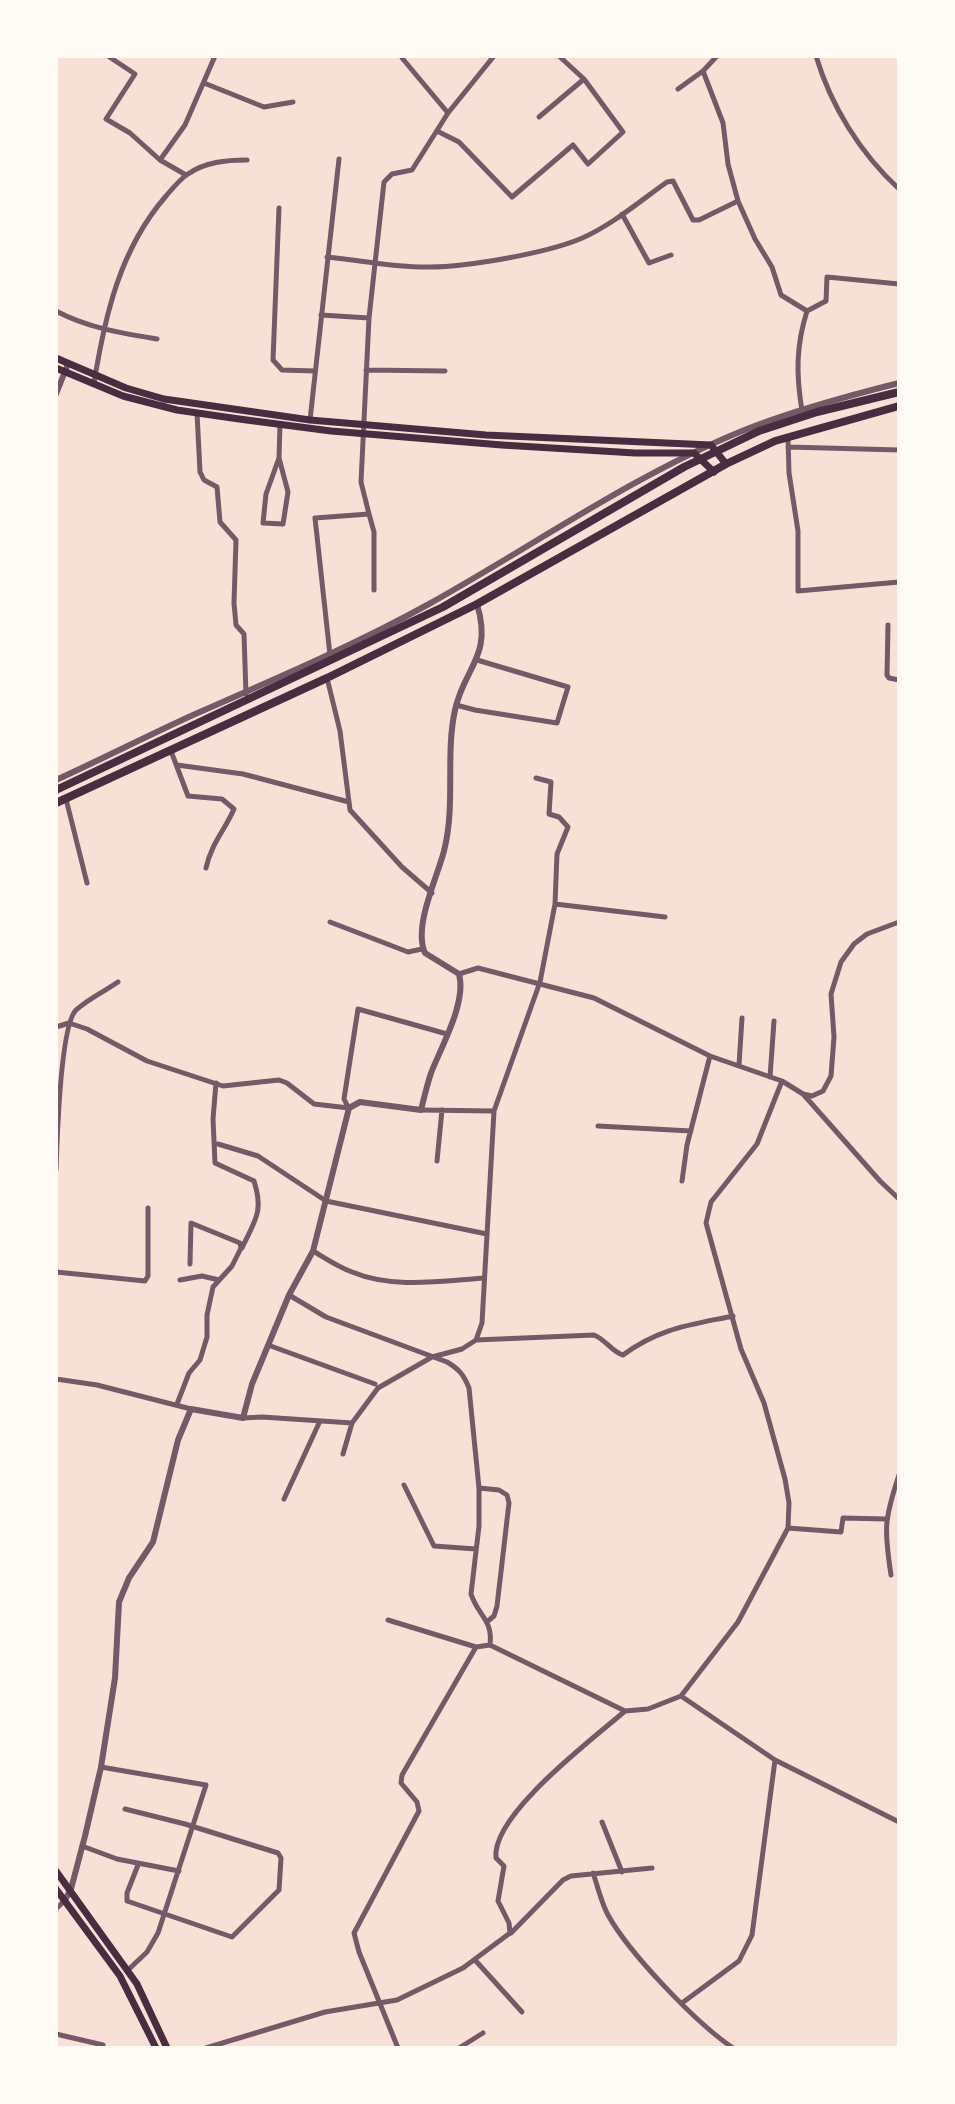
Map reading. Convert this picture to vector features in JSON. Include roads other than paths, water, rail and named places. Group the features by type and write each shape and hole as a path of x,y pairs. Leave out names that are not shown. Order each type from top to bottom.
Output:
{"highway":[{"path":"56,790 491,582 684,467 759,431 817,412 899,392"},
{"path":"56,803 327,678 477,604 726,464 788,435 899,406"}],"main road":[{"path":"56,358 66,368"},
{"path":"56,368 66,368 164,399 364,430 711,445 726,464"},
{"path":"94,379 123,396 197,413 280,423 635,453 694,453 714,472"},
{"path":"56,1871 128,1970 167,2048"},
{"path":"56,1889 120,1976 156,2048"}],"street":[{"path":"108,56 135,74 106,119 130,133 160,160 186,175"},
{"path":"160,160 185,125 215,56"},
{"path":"374,590 374,532 361,482 369,318 384,182 392,174 412,170 448,113 494,56"},
{"path":"437,131 459,142 512,197 573,145 588,164 623,132 584,79 559,56"},
{"path":"678,89 703,71 717,56"},
{"path":"816,56 823,80 860,147 899,189"},
{"path":"402,58 448,113"},
{"path":"703,71 723,123 728,164 738,201 772,267 781,295 807,311"},
{"path":"539,117 584,79"},
{"path":"204,83 264,107 293,102"},
{"path":"310,420 339,159"},
{"path":"94,379 102,330 120,273 134,241 159,204 186,175 214,162 247,160"},
{"path":"327,257 430,267 490,260 581,238 673,181 693,220 738,201"},
{"path":"279,208 273,360 282,370 315,371"},
{"path":"622,214 649,263 671,255"},
{"path":"802,411 798,338 807,311 826,301 827,277 899,284"},
{"path":"56,311 102,330 157,339"},
{"path":"321,315 369,318"},
{"path":"56,394 66,368"},
{"path":"366,370 445,371"},
{"path":"369,514 315,518 330,659 553,530 694,453 745,430 899,383"},
{"path":"56,780 246,698 244,634 236,625 234,603 236,540 220,522 217,487 204,480 200,472 197,413"},
{"path":"279,458 266,494 263,523 283,524 288,492 279,458 280,423"},
{"path":"788,435 798,531 798,591 899,582"},
{"path":"788,447 899,450"},
{"path":"421,1110 461,984 459,974 422,949 423,920 445,848 452,803 452,734 456,705 477,660 482,621 477,604"},
{"path":"888,625 887,675 899,680"},
{"path":"456,705 557,723 568,687 477,660"},
{"path":"327,678 340,731 350,810 402,867 432,893"},
{"path":"170,750 188,796 222,799 234,809 210,850 206,868"},
{"path":"177,765 243,774 349,802"},
{"path":"476,1340 482,1323 494,1111 540,982 555,904 557,854 568,827 559,817 549,814 551,782 536,778"},
{"path":"66,798 87,883"},
{"path":"555,904 665,917"},
{"path":"330,922 408,952 422,949"},
{"path":"803,1094 817,1095 823,1091 831,1076 834,1037 831,994 841,962 854,944 867,934 899,922"},
{"path":"459,974 478,968 594,998 710,1056 782,1081 803,1094 899,1199"},
{"path":"56,1170 58,1097 69,1023 75,1011 118,982"},
{"path":"243,1418 252,1384 268,1345 289,1295 313,1251 349,1108 344,1099 358,1009 447,1034"},
{"path":"739,1065 742,1018"},
{"path":"770,1077 774,1021"},
{"path":"56,1027 69,1023 87,1029 147,1061 223,1086 279,1080 314,1104 349,1108 360,1102 421,1110 494,1111"},
{"path":"682,1181 710,1056"},
{"path":"388,1620 476,1647 490,1645 625,1711 648,1709 681,1696 738,1622 788,1528 789,1503 764,1403 741,1349 709,1235 707,1213 728,1177 757,1144 782,1081"},
{"path":"177,1404 189,1373 200,1360 207,1337 213,1287 241,1248 259,1212 254,1181 215,1163 213,1119 216,1083"},
{"path":"437,1161 442,1110"},
{"path":"598,1126 691,1131"},
{"path":"218,1144 258,1156 326,1201 487,1234"},
{"path":"56,1272 145,1281 148,1276 148,1208"},
{"path":"190,1264 191,1223 225,1235 240,1243 241,1248"},
{"path":"313,1251 366,1277 408,1283 484,1278"},
{"path":"180,1280 202,1276 220,1280"},
{"path":"289,1295 326,1317 459,1369 469,1388 479,1488 471,1594 488,1621 490,1645"},
{"path":"343,1454 352,1423 378,1388 432,1357 462,1349 476,1340 594,1335 623,1355 652,1335 668,1329 733,1316"},
{"path":"268,1345 375,1384"},
{"path":"56,1379 97,1385 191,1409 243,1418 352,1423"},
{"path":"56,1909 71,1889 101,1767 115,1678 119,1602 129,1578 153,1542 178,1440 191,1409"},
{"path":"284,1499 320,1421"},
{"path":"891,1575 886,1519 899,1475"},
{"path":"404,1485 434,1546 476,1549"},
{"path":"479,1488 499,1490 507,1495 509,1503 497,1606 494,1616 488,1621"},
{"path":"788,1528 841,1532 843,1518 847,1516 886,1519"},
{"path":"398,2048 354,1933 417,1818 417,1802 405,1791 401,1783 402,1775 476,1647"},
{"path":"681,1696 775,1760 899,1822"},
{"path":"510,1933 509,1923 498,1901 504,1866 496,1858 495,1848 504,1826 531,1794 625,1711"},
{"path":"682,2003 739,1961 752,1935 775,1760"},
{"path":"101,1767 206,1785 158,1933 147,1952 128,1970"},
{"path":"125,1809 278,1853 281,1858 279,1890 232,1937 127,1901 138,1865"},
{"path":"602,1822 622,1872"},
{"path":"82,1846 138,1865 179,1871"},
{"path":"206,2048 325,2012 379,2004 424,1988 475,1960 510,1933 563,1880 593,1873 652,1868"},
{"path":"593,1873 605,1908 617,1929 682,2003 733,2048"},
{"path":"475,1960 522,2012"},
{"path":"459,2048 483,2033"},
{"path":"56,2034 103,2045 102,2048"}]}
